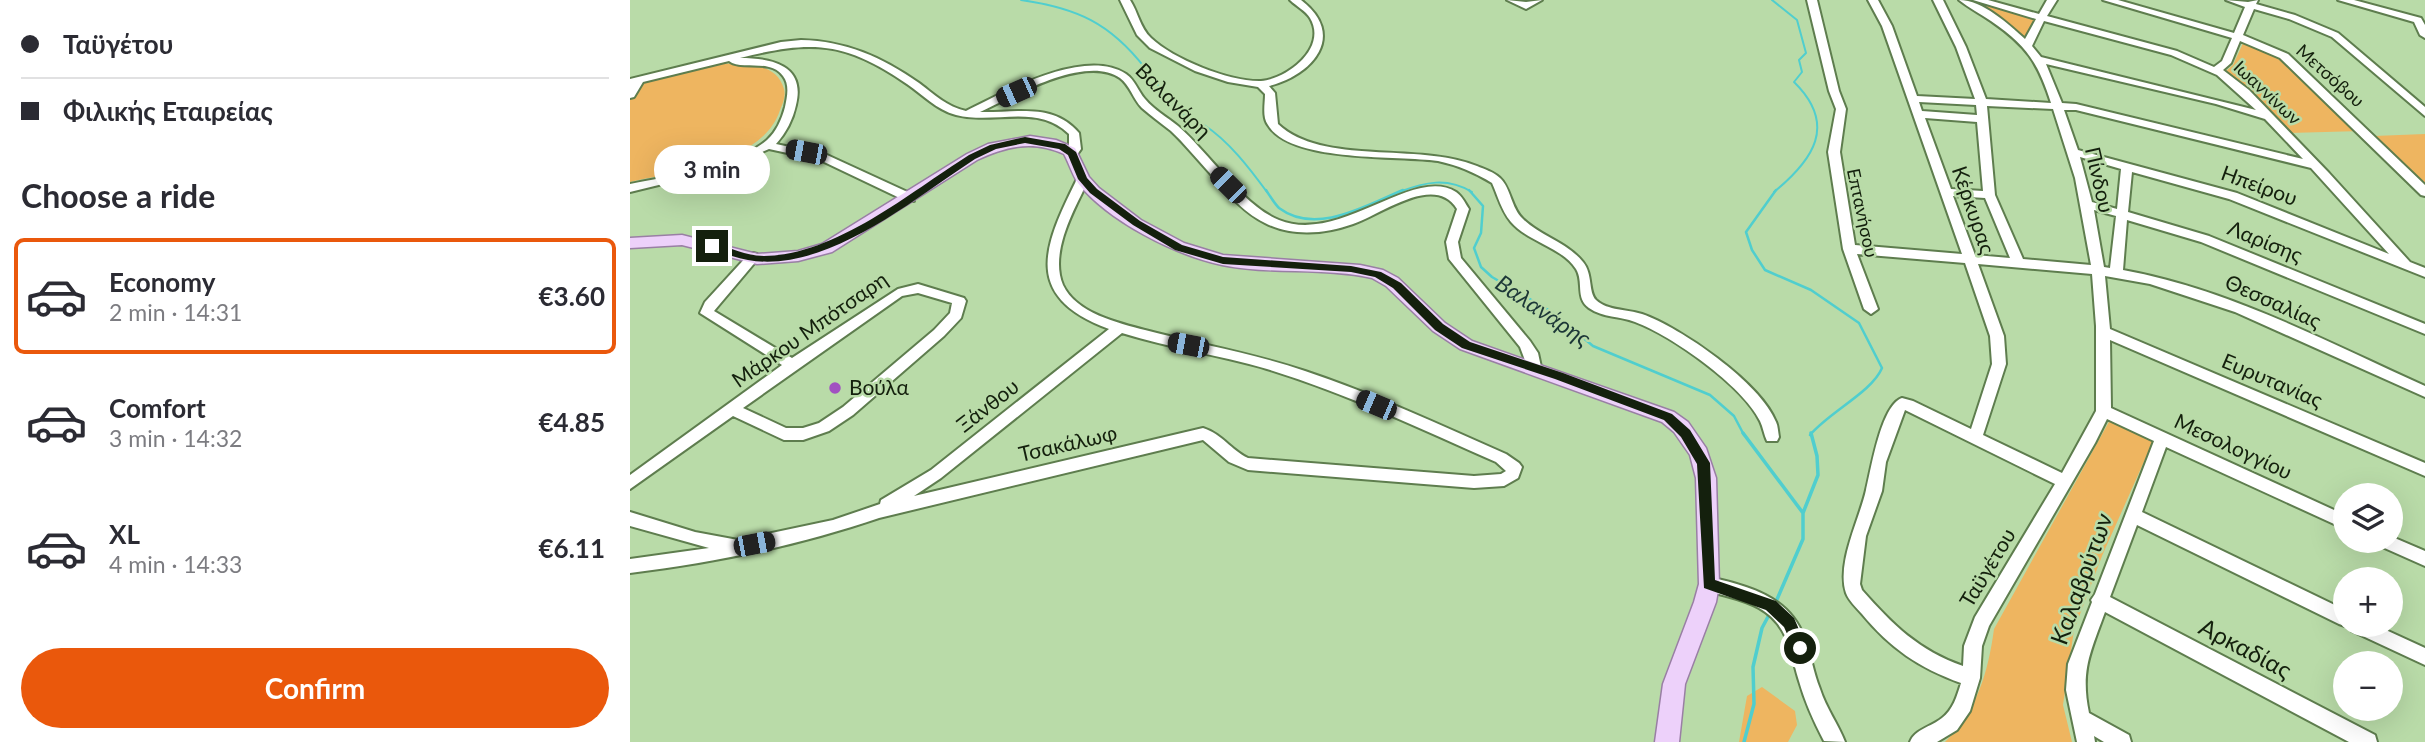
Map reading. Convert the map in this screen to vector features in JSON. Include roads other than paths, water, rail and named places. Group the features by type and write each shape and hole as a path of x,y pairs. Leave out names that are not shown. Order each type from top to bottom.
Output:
{"main road":[{"path":"630,243 682,240 753,257 778,259 820,250 852,234 977,154 1020,140 1061,146 1072,154 1083,179 1094,191 1136,223 1179,247 1223,260 1351,269 1377,274 1406,294 1453,338 1487,354 1534,367 1661,414 1683,430 1699,453 1705,472 1709,584 1702,611 1674,684 1667,742"}],"street":[{"path":"1125,0 1144,37 1167,54 1235,81 1261,84 1300,68 1309,62 1315,51 1317,23 1311,12 1295,0"},
{"path":"1513,0 1525,6 1537,0"},
{"name":"Επτανήσου","path":"1812,0 1833,77 1834,91 1841,102 1834,166 1849,248 1871,309"},
{"name":"Κέρκυρας","path":"1873,0 1887,26 1995,328 2000,359 1975,438"},
{"path":"1938,0 1961,47 1981,101 1989,195 2018,263"},
{"name":"Πίνδου","path":"1964,0 2005,25 2039,59 2074,152 2087,204 2097,270 2102,331 2103,411"},
{"name":"Ιωαννίνων","path":"1978,0 2181,55 2216,71 2236,84 2405,264"},
{"path":"2027,47 2040,18 2052,0"},
{"name":"Μετσόβου","path":"2108,0 2239,37 2277,52 2292,62 2425,192"},
{"path":"2231,0 2252,3 2335,35 2425,113"},
{"path":"2343,0 2418,20"},
{"path":"2216,71 2227,63 2252,3"},
{"path":"2418,20 2425,10"},
{"path":"2418,20 2425,35"},
{"path":"630,95 635,81 793,43 843,47 870,57 946,108 958,113 1037,114 1057,118 1074,132 1075,149 1072,154"},
{"path":"2039,59 2219,102 2267,117"},
{"path":"630,188 718,166 767,145 780,132 795,90 791,78 781,69 765,63 705,63"},
{"name":"Βαλανάρη","path":"970,113 1053,77 1087,69 1109,71 1127,79 1141,100 1178,132 1250,206 1275,223 1297,228 1334,225 1353,220 1418,192 1435,190 1451,194 1461,202 1463,209 1452,242 1455,259 1525,344 1531,353 1534,367"},
{"path":"1261,84 1270,93 1270,117 1274,127 1303,145 1322,149 1436,158 1465,165 1497,181 1510,211 1532,233 1571,257 1581,267 1587,278 1585,292 1588,301 1598,309 1635,316 1698,350 1759,409 1773,429 1772,438"},
{"path":"1914,99 2057,105 2092,110 2315,166"},
{"path":"1919,114 1984,119"},
{"path":"767,145 823,157 910,198"},
{"name":"Ηπείρου","path":"2074,152 2233,196 2425,273"},
{"path":"2116,272 2127,166"},
{"path":"1083,179 1059,237 1054,276 1063,295 1072,304 1088,315 1119,328"},
{"path":"1946,192 1989,195"},
{"name":"Λαρίσης","path":"2087,204 2205,239 2425,329"},
{"name":"Θεσσαλίας","path":"1849,248 2116,272 2166,284 2219,300 2425,392"},
{"path":"753,257 710,305 707,313 792,365"},
{"name":"Μάρκου Μπότσαρη","path":"630,483 792,365 903,290 918,288 959,301 958,311 940,333 848,411 824,427 803,434 784,434 732,409"},
{"name":"Τσακάλωφ","path":"630,566 698,558 822,529 879,510 1203,434 1214,438 1236,460 1248,464 1474,482 1500,481 1512,477 1514,467 1502,458 1319,381 1248,358 1119,328"},
{"name":"Ξάνθου","path":"879,510 926,481 1119,328"},
{"name":"Ευρυτανίας","path":"2102,331 2425,470"},
{"path":"1971,678 1938,666 1888,632 1855,594 1852,584 1858,536 1874,491 1878,462 1899,405 1908,405 2065,482"},
{"name":"Μεσολογγίου","path":"2103,411 2333,516"},
{"name":"Ταϋγέτου","path":"1919,742 1950,724 1959,713 1968,694 1973,646 1981,622 2065,482 2103,411"},
{"name":"Καλαβρύτων","path":"2086,742 2074,677 2099,600 2162,438"},
{"path":"2132,515 2333,612"},
{"path":"630,519 695,539 737,547"},
{"path":"2403,549 2425,559"},
{"path":"1709,584 1743,594 1779,611 1796,635 1810,686 1836,742"},
{"name":"Αρκαδίας","path":"2099,600 2368,742"},
{"path":"2383,637 2425,657"},
{"path":"2081,719 2122,742"}],"waterway":[{"name":"Βαλανάρης","path":"1021,0 1076,13 1105,29 1132,52 1154,78 1166,105 1204,125 1222,139 1267,192"},
{"path":"1772,0 1797,20 1806,53 1799,60 1802,72 1794,82 1815,113 1817,127 1809,154 1800,167 1775,191"},
{"name":"Βαλανάρης","path":"1399,192 1436,183 1454,184 1470,191"},
{"name":"Βαλανάρης","path":"1266,190 1279,208 1293,216 1309,219 1325,219 1358,210 1403,190"},
{"name":"Βαλανάρης","path":"1470,191 1483,206 1481,233 1474,248 1481,267 1492,277 1552,312 1593,346 1710,395 1734,416 1744,435"},
{"path":"1775,191 1746,232 1752,250 1765,270 1811,290 1859,323 1882,368 1860,394 1811,434"},
{"name":"Βαλανάρης","path":"1743,433 1803,513"},
{"path":"1803,513 1818,475 1817,456 1811,434"},
{"name":"Βαλανάρης","path":"1775,604 1803,539 1803,513"},
{"name":"Βαλανάρης","path":"1744,742 1754,704 1753,667 1762,628 1770,613"}],"place":[{"name":"Βούλα","path":"835,388"}]}
